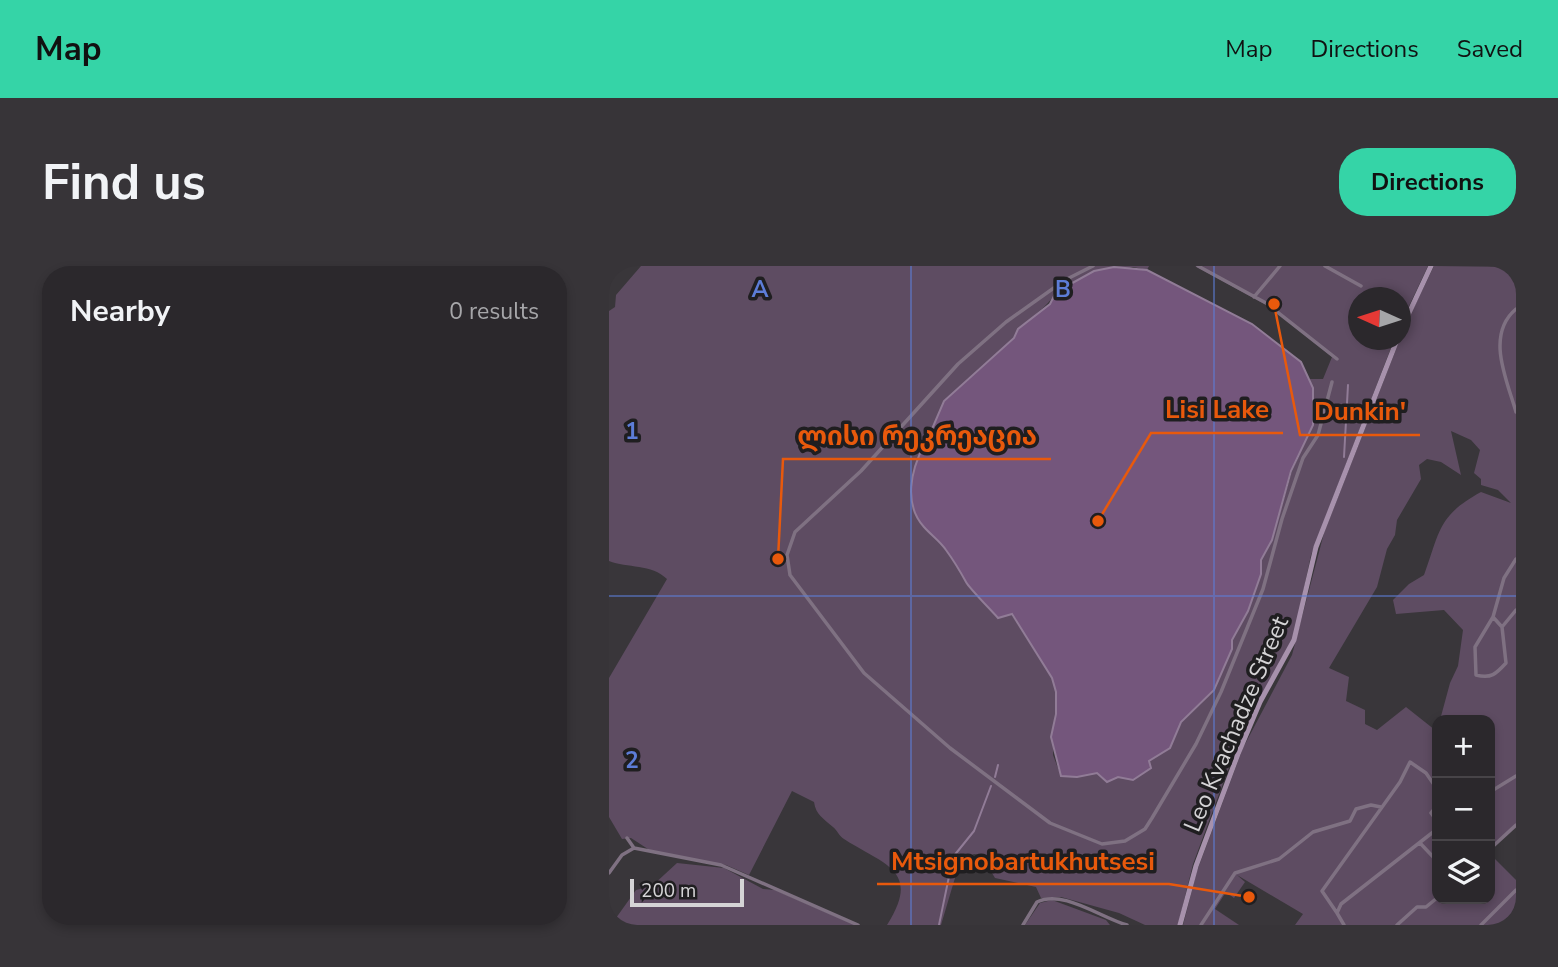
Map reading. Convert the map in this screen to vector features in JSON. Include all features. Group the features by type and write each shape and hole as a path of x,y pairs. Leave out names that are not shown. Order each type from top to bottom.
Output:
{"main road":[{"path":"1411,309 1431,266"},
{"name":"Leo Kvachadze Street","path":"1180,925 1196,866 1238,754 1260,702 1294,640 1316,547 1393,350"}],"street":[{"path":"1093,266 1065,280 963,359 861,471 795,532 787,555 790,575 864,673 941,740 1049,823 1101,844 1112,845 1137,835 1158,808 1196,744 1221,692 1263,589 1282,519 1303,458 1318,435 1332,382"},
{"path":"1198,266 1271,306 1337,359"},
{"path":"1254,297 1280,266"},
{"path":"1325,266 1361,286"},
{"path":"1516,309 1510,315 1499,342 1516,412"},
{"path":"1493,617 1502,627 1506,663 1496,675 1487,678 1476,675 1475,647 1493,617 1504,578 1516,559"},
{"path":"1502,627 1516,610"},
{"path":"1345,925 1322,891 1400,782 1410,762 1426,773 1432,782"},
{"path":"1495,789 1516,776"},
{"path":"1201,925 1238,871 1279,859 1313,832 1350,821 1356,809 1371,805 1381,807"},
{"path":"1495,844 1516,825"},
{"path":"1337,913 1347,898 1432,833"},
{"path":"627,838 634,848"},
{"path":"1420,843 1432,856"},
{"path":"609,873 622,855 634,848 721,865 807,900 857,925"},
{"path":"1481,925 1516,890"},
{"path":"1023,925 1037,902 1050,899 1062,900 1115,923 1127,925"},
{"path":"1397,925 1417,907 1426,907 1432,902"}],"shaded area":[{"path":"641,266 1149,266 1147,270 1133,267 1056,292 1014,338 944,401 932,429 939,430 939,439 928,443 914,474 911,496 917,517 924,527 944,547 998,618 1011,614 1052,678 1056,693 1053,755 1061,776 1077,777 1097,773 1107,782 1118,777 1133,780 1151,768 1148,761 1170,748 1181,722 1214,690 1231,649 1232,640 1248,611 1261,574 1261,560 1272,540 1292,471 1313,425 1310,379 1323,379 1332,357 1268,306 1195,266 1428,266 1411,302 1411,287 1348,287 1348,350 1390,350 1311,555 1293,640 1234,754 1193,864 1178,925 1145,925 1119,913 1061,897 1041,898 1036,887 995,878 981,855 974,854 960,861 941,925 887,925 897,907 901,892 894,871 842,838 818,813 814,802 792,791 749,875 726,865 654,853 631,838 622,839 609,817 609,678 667,579 654,571 609,561 609,311 615,307 616,295"},
{"path":"1434,266 1516,267 1516,825 1495,844 1495,715 1441,715 1450,683 1458,666 1463,630 1444,610 1396,614 1393,600 1409,584 1424,575 1437,536 1456,509 1481,492 1511,503 1498,490 1481,485 1481,479 1474,473 1480,450 1471,440 1451,431 1461,475 1441,462 1427,459 1419,465 1421,479 1397,520 1395,535 1387,549 1377,587 1329,668 1349,677 1346,701 1365,710 1365,724 1377,730 1406,707 1432,728 1432,904 1495,904 1495,859 1516,880 1516,925 1295,925 1303,914 1237,875 1245,882 1234,898 1226,892 1215,909 1239,925 1183,925 1197,871 1243,748 1292,655 1324,533 1396,350 1411,350 1411,314"},
{"path":"1114,267 1147,270 1252,324 1301,362 1313,388 1313,425 1291,471 1272,540 1261,560 1261,574 1248,611 1232,640 1232,649 1214,690 1181,722 1170,748 1149,761 1151,768 1133,780 1118,777 1107,782 1097,773 1077,777 1061,776 1051,737 1056,714 1056,692 1052,678 1012,614 998,618 968,585 944,547 917,518 911,487 924,445 939,439 939,430 932,429 944,401 1014,338 1018,329 1050,304 1056,292 1094,271"},
{"path":"677,863 724,868 763,889 775,890 855,925 611,925 636,890 652,886"},
{"path":"1052,900 1106,920 1110,925 1025,925 1040,903"}],"waterway":[{"path":"1344,457 1348,385"},
{"path":"995,777 998,765"},
{"path":"939,925 953,857 974,831 991,786"}],"place":[{"name":"Dunkin'","path":"1274,304"},
{"name":"Lisi Lake","path":"1098,521"},
{"name":"ლისი რეკრეაცია","path":"778,559"},
{"name":"Mtsignobartukhutsesi","path":"1249,897"}]}
